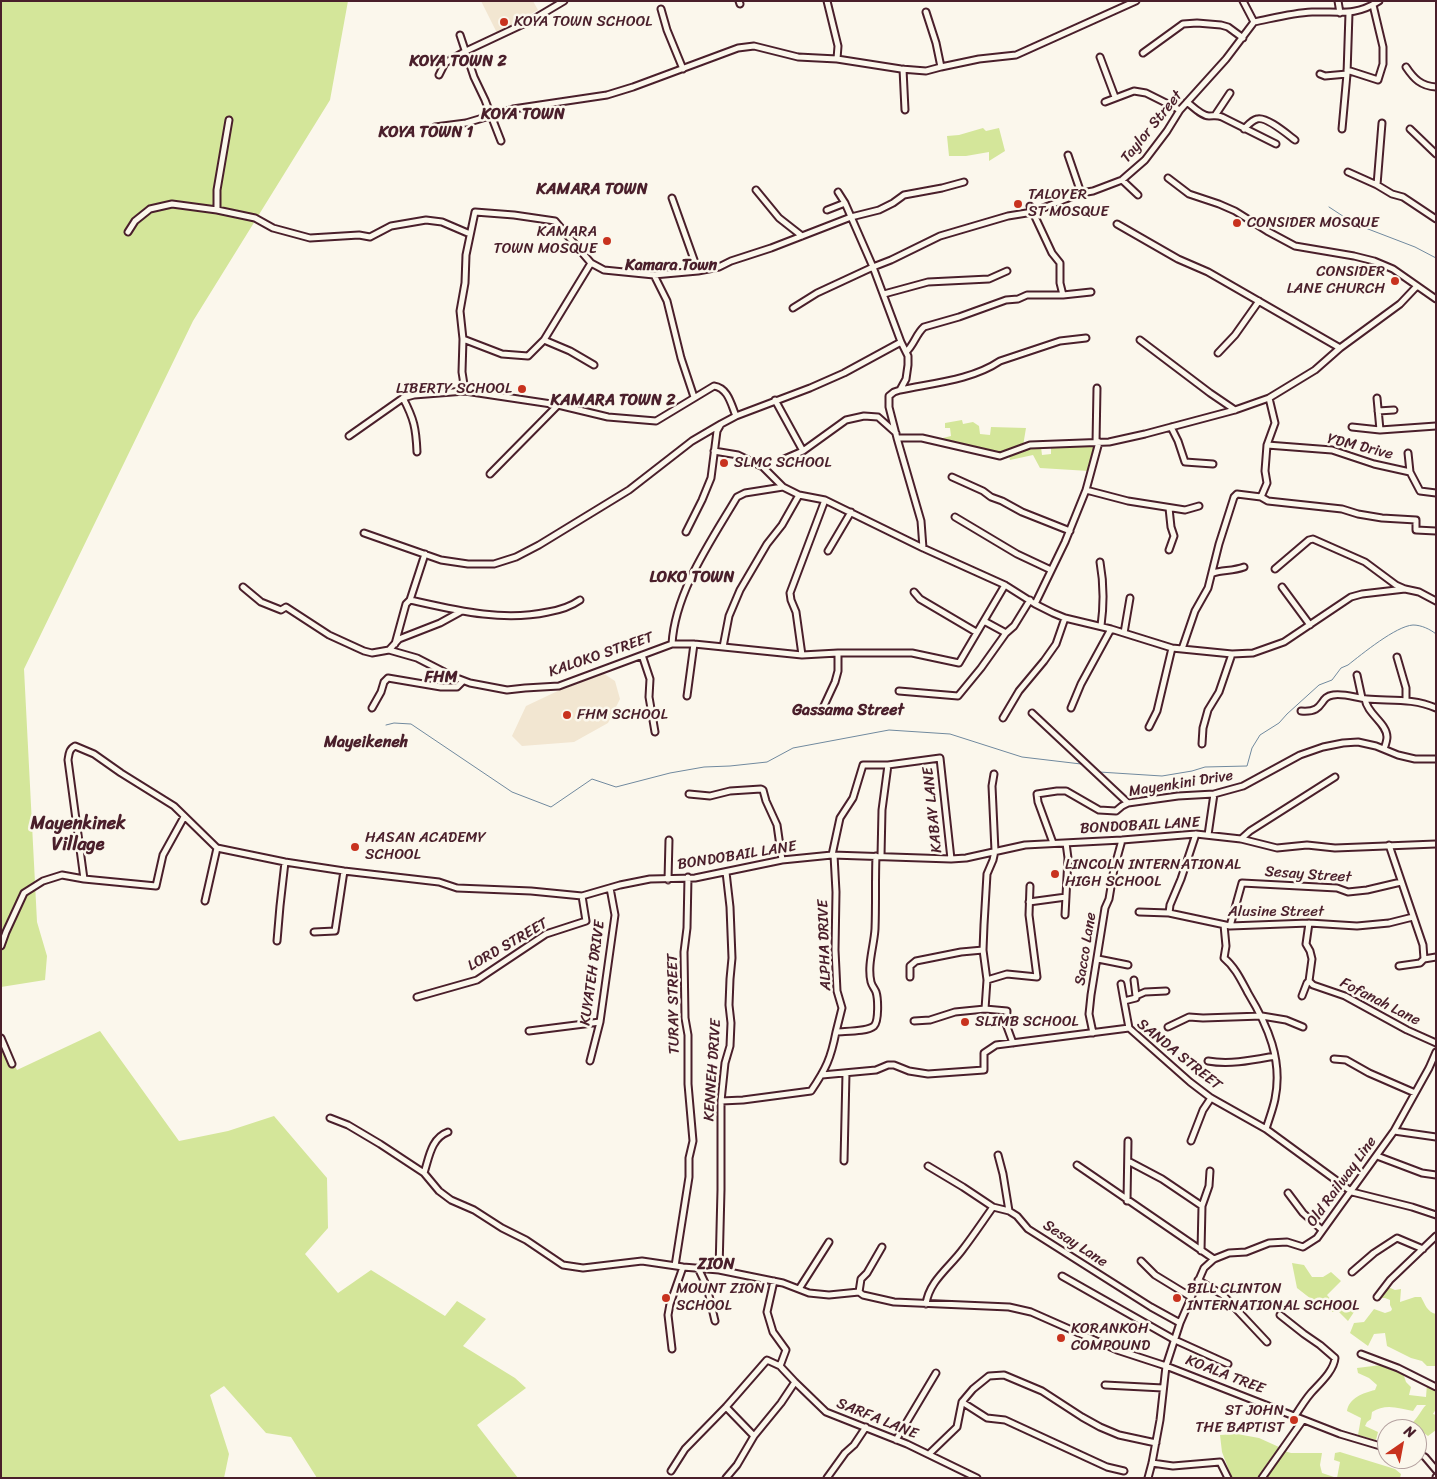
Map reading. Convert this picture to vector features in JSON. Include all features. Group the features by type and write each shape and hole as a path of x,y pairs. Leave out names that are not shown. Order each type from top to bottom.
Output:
{"street":[{"path":"439,75 445,63 532,20 564,1"},
{"path":"827,1 838,46 837,59"},
{"path":"436,127 466,124 513,109 607,95 738,48 754,46 798,57 837,59 903,70 926,71 979,59 1016,55 1136,1"},
{"path":"1243,1 1254,22 1289,14 1313,12 1348,13 1373,6 1380,1"},
{"path":"1338,1 1340,13"},
{"path":"1320,74 1325,76 1347,72 1378,80 1383,64 1383,47 1373,6"},
{"path":"661,9 682,68"},
{"path":"926,12 942,67"},
{"path":"1342,129 1347,72 1348,13"},
{"name":"Taylor Street","path":"793,308 817,293 940,236 1008,216 1033,212 1080,193 1093,191 1122,180 1146,160 1168,131 1180,110 1243,38 1254,22"},
{"path":"1143,53 1183,24 1220,25 1228,27 1243,38"},
{"path":"460,35 474,77 501,141"},
{"path":"1100,57 1115,97"},
{"path":"1406,67 1416,81 1425,86 1436,87"},
{"path":"903,70 905,110"},
{"path":"1105,102 1134,90 1146,93 1180,110"},
{"path":"1187,102 1203,114 1209,116 1216,114 1230,93"},
{"path":"1216,114 1276,144"},
{"path":"1244,129 1252,122 1262,119 1296,140"},
{"path":"217,210 217,190 229,120"},
{"path":"1377,185 1382,123"},
{"path":"1410,129 1436,154"},
{"path":"1068,155 1080,193"},
{"path":"1348,172 1392,194 1403,197 1436,219"},
{"path":"1168,178 1189,194 1235,211 1295,246 1354,256 1374,261 1393,269 1436,300"},
{"path":"1122,180 1138,194"},
{"path":"465,391 462,372 463,338 460,311 465,283 466,255 475,212 555,221 591,263 604,270 654,276 719,267 851,217 879,210 904,195 964,182"},
{"path":"756,190 779,218 802,236"},
{"path":"838,192 845,203 873,267 908,356 906,379 900,390"},
{"path":"672,198 698,271"},
{"path":"827,210 845,203"},
{"path":"128,232 135,221 150,209 172,204 217,210 255,218 273,228 310,238 359,235 370,237 392,226 426,220 442,222 470,234"},
{"path":"1030,206 1052,253 1060,263 1062,295"},
{"path":"1117,224 1178,259 1208,272 1340,348"},
{"path":"463,338 502,354 528,356 544,340 591,263"},
{"path":"884,294 928,282 989,279 1007,271"},
{"path":"654,276 667,301 681,358 694,397"},
{"path":"782,460 803,451 846,420 864,416 878,417 897,436 922,438 1000,456 1030,445 1109,442 1235,410 1270,398 1315,370 1340,348 1400,304 1417,286"},
{"path":"906,352 912,348 924,327 1006,300 1018,299 1027,294 1062,295 1090,292"},
{"path":"1218,353 1235,335 1259,301"},
{"path":"923,548 921,521 889,407 889,396 900,390 961,378 1000,361 1060,340 1086,338"},
{"path":"544,340 570,351 594,365"},
{"path":"1140,340 1235,410"},
{"path":"364,533 441,560 468,564 494,564 516,557 629,490 692,441 721,424 736,416 844,373 901,342"},
{"path":"349,436 402,398 414,395 465,391 558,405 608,417 656,421 714,386 725,390 736,416"},
{"path":"1035,604 1070,530 1086,490 1098,442 1097,388"},
{"path":"402,398 411,414 416,431 417,452"},
{"path":"1261,497 1266,483 1267,445 1275,423 1270,398"},
{"path":"1377,398 1382,430"},
{"path":"775,400 803,451"},
{"path":"490,474 558,405"},
{"path":"1378,412 1394,410"},
{"path":"686,532 711,478 717,431 721,424"},
{"path":"1352,426 1382,430 1436,426"},
{"path":"1171,427 1185,462 1213,464"},
{"name":"YDM Drive","path":"1267,445 1332,450 1374,464 1410,472 1420,490 1436,493"},
{"path":"714,451 738,455 763,467 783,487 798,495 825,500 923,548 1006,585 1035,604 1065,618 1101,626 1172,648 1232,654 1253,654 1284,642 1351,598 1362,594 1405,589"},
{"path":"1408,453 1410,472"},
{"path":"952,477 1022,512 1070,530"},
{"path":"672,644 675,621 686,588 708,544 736,497 745,493 783,487"},
{"path":"1086,490 1128,501 1169,508 1185,510 1199,506"},
{"path":"1182,649 1195,611 1208,588 1219,544 1234,497 1238,494 1261,497 1276,502 1342,509 1382,518 1416,520 1416,530 1436,532"},
{"path":"723,647 729,616 740,590 767,544 782,525 798,495"},
{"path":"802,655 796,612 790,593 825,500"},
{"path":"1169,508 1174,536 1169,550"},
{"path":"828,552 851,512"},
{"path":"955,517 1017,554 1051,570"},
{"path":"1275,569 1309,540 1313,540 1365,562 1396,585 1419,592 1436,601"},
{"path":"395,644 406,604 410,600 425,554"},
{"path":"1100,562 1104,582 1101,626"},
{"path":"1213,573 1244,567"},
{"path":"914,592 920,599 976,632 1006,585"},
{"name":"KALOKO STREET","path":"243,587 261,602 281,610 286,607 329,635 364,651 372,653 389,650 417,658 463,681 488,688 507,690 559,686 672,644 694,644 802,655 912,653 957,663 960,661 976,632"},
{"path":"1282,587 1310,625"},
{"path":"1124,633 1130,598"},
{"path":"410,600 461,612 530,616 572,606 580,600"},
{"path":"899,691 958,696 1006,633 1014,626 1030,600"},
{"path":"389,650 400,639 440,623 461,612"},
{"path":"1004,718 1019,691 1056,644 1065,618"},
{"path":"984,621 1006,633"},
{"path":"1071,708 1081,684 1111,629"},
{"path":"687,696 694,644"},
{"path":"1149,727 1157,711 1172,648"},
{"path":"822,710 835,682 838,671 838,653"},
{"path":"1202,744 1203,728 1208,710 1219,692 1232,654"},
{"path":"642,655 650,679 649,697 655,732"},
{"path":"1397,658 1406,688 1406,700"},
{"path":"1356,675 1366,706 1385,730 1387,737 1384,749"},
{"path":"372,708 384,682 388,678 441,687 457,687 463,681"},
{"path":"1301,711 1310,712 1317,710 1327,697 1335,694 1364,698 1406,700 1436,708"},
{"path":"1032,714 1128,804"},
{"name":"Mayenkini Drive","path":"1053,843 1038,802 1037,794 1066,791 1099,810 1116,811 1128,804 1178,796 1214,794 1243,786 1300,755 1323,746 1343,743 1358,742 1415,759 1436,759"},
{"path":"84,879 68,760 71,748 75,746 94,754 174,806 208,837 217,848 205,901"},
{"name":"KABAY LANE","path":"888,765 940,758 951,859"},
{"name":"ALPHA DRIVE","path":"822,1075 831,1056 842,1008 837,991 835,950 836,892 833,855 840,818 853,798 863,765 888,765"},
{"path":"836,1032 867,1029 874,1026 876,1022 878,1009 877,993 872,982 872,950 875,930 882,810 888,765"},
{"path":"985,1009 987,980 982,950 987,874 995,851 992,786 994,774"},
{"path":"1241,839 1250,831 1335,777"},
{"path":"688,794 710,796 730,791 763,790 766,802 777,825 782,860"},
{"path":"1208,834 1214,794"},
{"path":"1,946 24,893 52,877 62,875 156,886 163,855 184,817"},
{"path":"1169,913 1170,905 1196,834"},
{"name":"BONDOBAIL LANE","path":"217,848 285,862 438,882 457,888 531,891 582,896 650,879 695,878 782,860 833,855 951,859 966,858 1024,844 1122,840 1196,834 1241,839 1277,848 1307,845 1334,848 1436,844"},
{"path":"668,880 669,840"},
{"name":"Sacco Lane","path":"1093,1033 1090,1014 1091,994 1105,908 1109,899 1114,869 1122,840"},
{"path":"1065,915 1068,858 1066,843"},
{"path":"1389,845 1423,945 1424,959"},
{"path":"277,941 285,862"},
{"path":"314,932 335,931 344,871"},
{"name":"KENNEH DRIVE","path":"719,1270 721,1101 725,1063 730,1046 731,1023 729,1005 732,941 726,872"},
{"name":"TURAY STREET","path":"675,1266 689,1177 689,1158 693,1141 688,1084 688,1035 685,1018 684,952 687,928 688,877"},
{"name":"Sesay Street","path":"1227,925 1242,883 1337,888 1348,892 1367,890 1401,882"},
{"path":"987,980 1007,974 1040,976 1029,915 1030,886"},
{"name":"KUYATEH DRIVE","path":"590,1061 600,1022 614,915 610,888"},
{"name":"LORD STREET","path":"418,997 477,980 546,934 586,921 582,896"},
{"path":"1029,902 1066,897"},
{"name":"Alusine Street","path":"1139,912 1169,913 1227,925 1308,923 1357,926 1389,923 1413,917"},
{"path":"1302,996 1311,983 1312,959 1306,944 1308,923"},
{"path":"1227,925 1224,958 1232,965 1262,1016 1270,1035 1275,1056 1278,1075 1275,1099 1266,1129"},
{"path":"910,977 910,966 916,961 982,950"},
{"path":"1399,966 1436,957"},
{"path":"1098,959 1128,965"},
{"path":"1134,980 1136,996"},
{"name":"Fofanah Lane","path":"1311,983 1345,996 1436,1044"},
{"path":"1121,984 1129,1028"},
{"path":"1124,1001 1136,998 1136,996 1145,992 1166,991"},
{"path":"914,1021 930,1020 955,1012 985,1009 1007,1011 1006,1024 1014,1043"},
{"path":"1168,1027 1189,1017 1262,1016 1286,1020 1303,1026"},
{"path":"529,1031 600,1022"},
{"name":"SANDA STREET","path":"846,1073 876,1070 888,1065 928,1074 984,1070 984,1053 996,1045 1129,1028 1211,1098 1266,1129 1352,1192"},
{"path":"1,1038 12,1064"},
{"name":"Old Railway Line","path":"1214,1259 1229,1254 1246,1252 1269,1243 1287,1242 1302,1247 1317,1238 1352,1192 1394,1131 1436,1052"},
{"path":"1208,1061 1248,1061 1275,1056"},
{"path":"1334,1059 1346,1060 1369,1073 1415,1093"},
{"path":"721,1101 811,1091 822,1075 846,1073 844,1161"},
{"path":"1191,1141 1202,1110 1211,1098"},
{"path":"330,1118 348,1125 424,1173 439,1191 451,1200 474,1210 502,1228 526,1240 563,1265 583,1268 642,1261 719,1270 774,1281 810,1293 829,1295 859,1292 861,1279 867,1273 882,1247"},
{"path":"1394,1131 1436,1137"},
{"path":"424,1173 436,1140 448,1132"},
{"path":"1127,1201 1128,1141"},
{"path":"928,1166 993,1207 1009,1211 998,1155"},
{"path":"1376,1156 1436,1175"},
{"path":"1128,1161 1162,1178 1202,1206"},
{"path":"1076,1165 1214,1259 1204,1268 1198,1280 1174,1340 1166,1366 1160,1420 1148,1478"},
{"path":"1201,1251 1202,1206 1209,1186 1210,1171"},
{"path":"1352,1192 1436,1215"},
{"path":"1288,1193 1303,1213 1322,1230"},
{"path":"926,1304 927,1294 938,1278 962,1251 993,1207"},
{"name":"Sesay Lane","path":"1009,1211 1017,1216 1028,1229 1180,1324"},
{"path":"1377,1297 1394,1275 1436,1236"},
{"path":"1352,1272 1374,1253 1396,1238 1423,1249"},
{"path":"799,1289 829,1242"},
{"path":"1141,1261 1155,1275 1191,1297"},
{"path":"672,1349 668,1315 683,1267"},
{"path":"698,1268 707,1287 715,1321"},
{"path":"1062,1276 1174,1340 1228,1364"},
{"path":"1198,1280 1223,1295 1268,1342"},
{"path":"671,1471 685,1449 726,1407 767,1360 780,1366 786,1350 773,1332 767,1312 774,1281"},
{"name":"KOALA TREE","path":"859,1292 864,1295 894,1302 1008,1308 1031,1312 1117,1350 1166,1366 1340,1434 1377,1445"},
{"path":"1280,1316 1335,1358 1334,1364 1295,1416"},
{"path":"1361,1354 1398,1368 1436,1387"},
{"name":"SARFA LANE","path":"780,1366 826,1412 929,1454 977,1478"},
{"path":"896,1440 936,1373"},
{"path":"929,1454 957,1427 962,1402 973,1389 989,1376 1004,1375 1042,1390 1100,1427 1119,1434 1156,1443"},
{"path":"726,1478 754,1436 781,1403 795,1382"},
{"path":"1105,1385 1163,1388"},
{"path":"962,1402 987,1418 1004,1420 1107,1467 1124,1471"},
{"path":"726,1407 754,1436"},
{"path":"1262,1478 1303,1420"},
{"path":"827,1478 866,1427"},
{"path":"1427,1459 1436,1470"},
{"path":"1152,1463 1173,1466 1220,1462 1228,1478"}],"shaded area":[{"name":"KOYA TOWN SCHOOL","path":"481,1 533,1 538,10 497,33"},
{"name":"FHM SCHOOL","path":"600,671 615,681 620,699 608,723 574,742 522,746 512,736 526,706"}],"green space":[{"path":"1,1 348,1 330,100 193,321 24,669 37,922 47,956 45,980 1,987"},
{"path":"983,128 986,131 999,128 1005,151 989,161 989,152 966,156 949,156 947,136 959,135"},
{"path":"962,420 963,424 973,422 979,426 980,434 990,435 991,427 1026,428 1023,446 999,453 942,442 943,438 951,436 950,428 945,428 945,423"},
{"path":"1094,443 1095,448 1089,471 1040,468 1033,455 1010,460 1009,455 1030,448 1041,447 1042,455 1051,454 1051,447"},
{"path":"100,1031 179,1141 228,1131 274,1116 327,1178 328,1228 305,1254 338,1293 371,1270 445,1316 457,1301 486,1319 463,1346 515,1378 526,1388 477,1425 518,1478 317,1478 291,1437 266,1433 224,1386 210,1395 229,1454 224,1478 1,1478 1,1038 17,1070"},
{"path":"1292,1263 1304,1265 1312,1277 1323,1277 1331,1272 1341,1281 1327,1295 1332,1301 1352,1299 1354,1312 1348,1321 1339,1312 1330,1312 1323,1304 1315,1302 1297,1288"},
{"path":"1388,1287 1395,1290 1401,1289 1400,1302 1421,1297 1428,1310 1436,1314 1436,1366 1427,1366 1422,1361 1411,1358 1387,1346 1385,1333 1374,1334 1368,1346 1350,1333 1354,1323 1364,1322 1374,1309 1385,1313 1391,1311 1390,1300 1380,1298"},
{"path":"1381,1365 1393,1371 1403,1373 1406,1382 1411,1387 1409,1395 1426,1397 1427,1384 1436,1387 1436,1409 1433,1414 1436,1415 1436,1430 1427,1435 1427,1419 1416,1419 1426,1405 1417,1405 1413,1411 1392,1407 1377,1409 1372,1412 1371,1419 1365,1426 1377,1432 1376,1440 1358,1435 1361,1418 1347,1411 1348,1406 1357,1397 1375,1390 1377,1385 1369,1378 1358,1373 1357,1368"},
{"path":"1237,1434 1259,1438 1279,1447 1257,1478 1232,1478 1222,1452 1220,1435"},
{"path":"1284,1451 1291,1453 1322,1453 1320,1465 1322,1473 1337,1478 1266,1478"},
{"path":"1340,1452 1377,1463 1377,1469 1395,1469 1401,1474 1400,1478 1337,1478 1340,1462 1334,1460 1335,1453"}],"waterway":[{"path":"1329,207 1355,224 1415,247 1436,258"},
{"path":"1099,772 1162,776 1205,767 1247,766 1252,748 1260,735 1279,723 1319,685 1332,680 1341,668 1389,635 1406,627 1419,626 1436,634"},
{"path":"386,725 394,723 411,724 512,792 551,807 592,779 616,787 670,773 704,767 767,762 793,748 889,730 950,734 1022,757 1081,764 1086,767"}],"place":[{"name":"KOYA TOWN SCHOOL","path":"504,22"},
{"name":"TALOYER ST MOSQUE","path":"1018,204"},
{"name":"CONSIDER MOSQUE","path":"1237,223"},
{"name":"KAMARA TOWN MOSQUE","path":"607,241"},
{"name":"CONSIDER LANE CHURCH","path":"1395,281"},
{"name":"LIBERTY SCHOOL","path":"522,389"},
{"name":"SLMC SCHOOL","path":"724,463"},
{"name":"FHM SCHOOL","path":"567,715"},
{"name":"HASAN ACADEMY SCHOOL","path":"355,847"},
{"name":"LINCOLN INTERNATIONAL HIGH SCHOOL","path":"1055,874"},
{"name":"SLIMB SCHOOL","path":"965,1022"},
{"name":"MOUNT ZION SCHOOL","path":"666,1298"},
{"name":"BILL CLINTON INTERNATIONAL SCHOOL","path":"1177,1298"},
{"name":"KORANKOH COMPOUND","path":"1061,1338"},
{"name":"ST JOHN THE BAPTIST","path":"1294,1420"}],"district":[{"name":"KOYA TOWN 2","path":"458,62"},
{"name":"KOYA TOWN","path":"523,115"},
{"name":"KOYA TOWN 1","path":"426,133"},
{"name":"KAMARA TOWN","path":"592,190"},
{"name":"Kamara Town","path":"671,266"},
{"name":"KAMARA TOWN 2","path":"613,401"},
{"name":"LOKO TOWN","path":"692,578"},
{"name":"FHM","path":"441,678"},
{"name":"Gassama Street","path":"848,711"},
{"name":"Mayeikeneh","path":"366,743"},
{"name":"Mayenkinek Village","path":"78,834"},
{"name":"ZION","path":"716,1265"}]}
